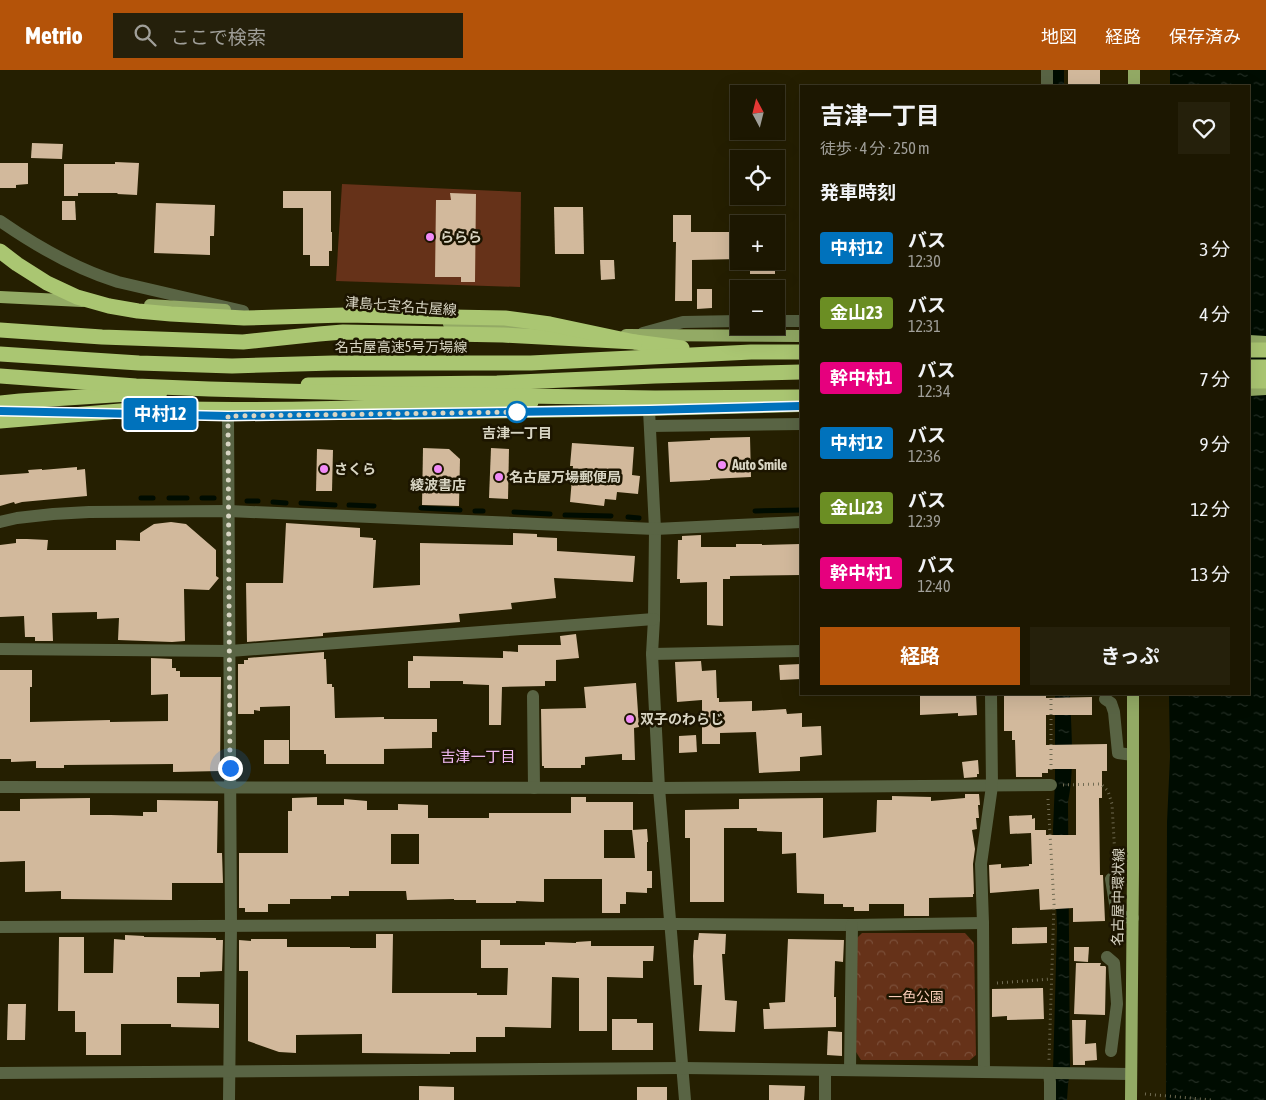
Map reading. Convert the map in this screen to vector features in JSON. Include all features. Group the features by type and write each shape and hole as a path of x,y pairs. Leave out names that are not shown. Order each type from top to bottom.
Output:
{"highway":[{"path":"0,251 47,283 77,297 109,306 138,311 244,318 344,314 505,318 550,324 696,350 751,352"},
{"path":"0,330 102,337 243,342 343,332 633,339"},
{"path":"1250,350 1266,350"},
{"name":"名古屋高速5号万場線","path":"0,354 139,363 232,366 333,362 522,364 751,352 800,352"},
{"path":"1250,367 1266,367"},
{"path":"0,405 20,401 238,386 497,383 800,372"},
{"path":"0,376 136,386 652,404"},
{"path":"1250,381 1266,381"},
{"path":"0,405 279,410 652,404 800,397"},
{"path":"0,420 144,409"}],"main road":[{"path":"1134,70 1134,85"},
{"name":"津島七宝名古屋線","path":"0,297 243,311 633,339 800,336"},
{"path":"1250,342 1266,342"},
{"path":"1250,390 1266,389"},
{"path":"0,411 228,416 652,404 800,406"},
{"name":"名古屋中環状線","path":"1131,1100 1133,695"}],"street":[{"path":"1047,70 1047,85"},
{"path":"0,221 47,251 106,279 243,311"},
{"path":"785,321 800,321"},
{"path":"633,339 683,322 730,322"},
{"path":"652,404 650,426 655,528 652,654 659,788 685,1100"},
{"path":"228,416 231,926 229,1100"},
{"path":"650,426 800,424"},
{"path":"0,522 17,518 89,512 229,511 655,528 800,522"},
{"path":"0,649 230,651 654,619"},
{"path":"652,654 800,651"},
{"path":"984,1072 981,864 992,786 991,695"},
{"path":"533,696 534,788"},
{"path":"1105,700 1111,703 1114,712 1118,754 1133,755"},
{"path":"0,787 659,788 1050,785"},
{"path":"1111,879 1118,916 1133,918"},
{"path":"0,926 852,925 983,923"},
{"path":"850,1070 852,925"},
{"path":"1107,957 1114,963 1117,1004 1111,1051"},
{"path":"1117,1004 1132,1005"},
{"path":"0,1073 683,1068 1131,1074"},
{"path":"825,1070 825,1100"},
{"path":"1049,1073 1050,1100"}],"path":[{"path":"1049,1073 1054,904 1050,785 1051,695"},
{"path":"1073,785 1101,784 1108,791 1112,804 1115,857 1133,869"},
{"path":"983,984 1051,979"},
{"path":"1158,1095 1212,1100"}],"green space":[{"name":"ららら","path":"342,184 521,192 520,287 336,281"},
{"name":"一色公園","path":"862,933 965,933 974,943 976,1055 970,1060 861,1060 856,1052 857,938"}],"water":[{"path":"1049,70 1064,70 1064,85 1050,85"},
{"path":"1170,70 1266,70 1266,1100 1166,1100 1169,695 1250,695 1250,85 1170,85"},
{"path":"1055,695 1070,695 1072,762 1068,802 1070,1071 1067,1100 1054,1100 1053,1071 1057,927 1053,830"}],"building":[{"path":"1068,70 1100,70 1100,84 1068,84"},
{"path":"32,143 63,144 62,159 31,158"},
{"path":"115,162 139,163 137,195 78,193 78,196 64,196 64,164 115,164"},
{"path":"0,163 28,163 28,184 16,185 16,188 0,188"},
{"path":"283,191 331,191 332,251 329,251 329,266 310,266 310,255 303,255 303,208 283,208"},
{"path":"450,193 476,194 475,282 461,282 461,277 435,277 436,200 451,200"},
{"path":"62,201 75,201 76,220 62,220"},
{"path":"156,203 215,205 214,236 210,236 210,255 154,253"},
{"path":"554,207 583,207 584,254 555,254"},
{"path":"673,215 691,215 691,232 730,232 730,259 692,260 692,301 675,301 676,242 673,242"},
{"path":"600,260 614,260 615,279 601,280"},
{"path":"750,270 775,270 775,274 750,274"},
{"path":"697,289 712,289 712,308 697,309"},
{"path":"750,437 751,477 670,482 668,442"},
{"path":"572,443 634,447 632,475 640,476 638,494 617,492 616,500 605,499 604,506 570,502 573,466 570,466"},
{"path":"423,448 449,449 460,459 459,506 422,505"},
{"path":"491,448 509,449 508,499 489,498"},
{"path":"317,449 333,450 332,491 316,491"},
{"path":"77,467 77,470 85,469 87,496 15,504 14,502 0,506 0,475 29,473 28,470"},
{"path":"171,522 186,524 216,550 216,576 219,578 209,590 184,589 185,641 118,640 119,618 97,619 97,612 52,613 53,641 35,641 35,637 25,637 24,616 0,617 0,545 16,543 16,539 27,539 48,540 47,550 116,550 116,540 140,541 140,533 154,524"},
{"path":"286,523 360,528 360,537 376,540 373,588 420,585 420,543 513,545 513,533 537,534 537,537 557,538 557,551 635,556 633,582 554,578 556,598 511,603 512,609 459,614 460,622 323,633 323,636 247,642 246,583 283,583"},
{"path":"701,535 701,547 736,547 736,544 800,544 800,575 730,576 730,579 723,579 723,626 707,625 707,582 680,583 680,579 677,579 678,540 682,540 682,536"},
{"path":"576,634 579,658 556,660 556,681 545,681 545,686 502,687 501,725 489,725 489,685 463,684 463,681 430,681 430,688 408,688 408,661 413,661 413,656 503,658 503,651 518,652 518,645 561,645 560,636"},
{"path":"324,652 327,684 332,684 332,687 334,687 335,718 437,719 437,732 432,732 432,748 384,749 384,764 326,764 324,750 290,750 290,706 260,707 260,711 254,710 254,714 238,714 238,664 244,664 244,660 248,660 248,658"},
{"path":"151,658 172,659 172,668 180,671 180,677 221,677 220,771 173,772 173,764 64,765 64,768 36,768 36,761 11,762 11,759 0,759 0,670 32,670 30,722 168,721 168,694 151,695"},
{"path":"701,661 702,671 716,670 717,698 719,698 719,702 752,701 752,711 786,709 787,714 802,713 802,727 821,726 822,755 800,757 800,771 759,773 756,732 720,733 720,744 702,744 702,700 677,702 675,662"},
{"path":"800,664 800,679 780,680 779,665"},
{"path":"636,683 639,727 634,728 635,760 622,760 622,754 585,757 585,765 581,765 581,768 544,768 542,766 541,709 586,708 584,687"},
{"path":"920,695 976,695 977,715 958,716 958,713 920,715"},
{"path":"1004,695 1046,695 1046,698 1092,697 1092,715 1046,715 1046,745 1107,744 1107,771 1102,771 1102,798 1099,798 1100,875 1103,875 1105,921 1073,922 1073,908 1040,910 1039,889 990,893 989,865 1001,864 1001,868 1029,866 1029,864 1032,864 1031,833 1010,834 1009,816 1032,815 1032,819 1035,818 1035,830 1046,830 1046,835 1076,835 1076,769 1048,769 1048,773 1042,773 1042,777 1016,777 1015,740 1012,740 1012,731 1004,731"},
{"path":"696,735 697,752 679,753 679,736"},
{"path":"264,740 289,740 289,764 264,764"},
{"path":"978,760 979,774 977,774 977,777 964,778 962,762"},
{"path":"965,794 979,794 980,805 978,805 979,818 976,818 977,829 972,830 975,849 973,864 974,894 973,897 929,898 929,916 904,916 904,904 869,904 869,911 854,911 854,907 843,907 843,904 824,904 824,894 797,893 796,853 782,854 782,832 757,831 757,828 724,828 724,902 690,902 690,838 685,838 685,810 739,809 739,799 823,798 823,838 876,832 877,800 892,800 892,796 931,797 931,801 965,798"},
{"path":"317,797 317,805 344,805 344,799 367,801 367,810 398,810 398,804 428,805 428,818 489,818 489,813 571,813 571,797 586,797 586,802 633,802 633,830 647,829 647,871 652,871 652,888 647,888 647,893 626,892 626,904 620,904 620,913 602,913 602,879 544,879 544,902 476,903 476,900 454,899 407,900 406,891 349,891 349,896 331,896 331,899 290,899 290,904 268,904 268,912 245,912 245,908 239,908 239,853 288,853 288,811 292,811 292,798","holes":["604,830 632,830 635,858 604,858","391,834 419,834 419,864 391,864"]},
{"path":"90,798 90,815 143,816 143,812 157,812 157,800 218,801 217,853 222,853 223,883 172,883 172,900 61,899 61,891 25,892 25,861 0,862 0,811 20,811 20,799"},
{"path":"1047,927 1047,943 1012,944 1012,928"},
{"path":"699,933 726,934 725,954 722,954 725,1000 737,1001 735,1032 699,1031 702,985 694,985 693,956 694,940 698,940"},
{"path":"376,934 393,934 392,993 507,995 508,968 481,968 481,940 500,940 500,945 545,945 545,942 576,943 591,941 591,946 654,946 653,961 643,961 643,978 607,977 607,1031 579,1031 579,978 552,977 551,1028 505,1027 505,1037 476,1037 476,1052 450,1052 450,1054 362,1053 362,1034 296,1035 296,1053 279,1052 248,1041 248,971 239,971 239,940 287,939 287,947 376,948"},
{"path":"125,935 216,938 216,940 223,940 222,971 200,972 200,977 177,977 177,1003 219,1004 219,1028 171,1027 171,1024 121,1024 121,1055 86,1055 86,1032 75,1032 75,1011 58,1011 59,937 84,937 84,973 113,973 114,939 125,940"},
{"path":"788,939 844,940 843,962 835,961 834,997 836,997 836,1027 764,1029 763,1009 770,1009 769,1003 785,1002"},
{"path":"1074,947 1089,947 1088,962 1074,961"},
{"path":"1076,963 1101,963 1100,966 1106,967 1105,1015 1074,1014"},
{"path":"1043,988 1044,1019 1007,1020 1007,1016 992,1017 992,989"},
{"path":"8,1004 26,1004 25,1040 7,1040"},
{"path":"612,1019 637,1019 637,1023 653,1023 653,1050 612,1050"},
{"path":"1072,1020 1086,1020 1085,1044 1096,1043 1097,1060 1085,1061 1085,1065 1073,1065"},
{"path":"828,1031 842,1032 842,1056 827,1055"},
{"path":"769,1085 805,1086 804,1100 769,1100"},
{"path":"419,1086 454,1087 454,1100 419,1100"},
{"path":"637,1087 667,1087 667,1100 637,1100"}],"waterway":[{"path":"141,498 153,498"},
{"path":"169,498 187,498"},
{"path":"202,498 214,498"},
{"path":"247,501 258,501"},
{"path":"273,502 286,503"},
{"path":"301,503 335,505"},
{"path":"349,505 374,506"},
{"path":"421,508 460,510"},
{"path":"755,511 800,510"},
{"path":"475,511 483,511"},
{"path":"514,512 550,514"},
{"path":"565,515 611,516"},
{"path":"628,517 639,518"}],"bus line":[{"name":"中村12","path":"0,411 228,416 800,406"}],"place":[{"name":"ららら","path":"430,237"},
{"name":"吉津一丁目","path":"517,412"},
{"name":"Auto Smile","path":"722,465"},
{"name":"さくら","path":"324,469"},
{"name":"綾波書店","path":"438,469"},
{"name":"名古屋万場郵便局","path":"499,477"},
{"name":"双子のわらじ","path":"630,719"}],"district":[{"name":"吉津一丁目","path":"478,756"}],"route":[{"path":"230,768 228,416 517,412"}]}
